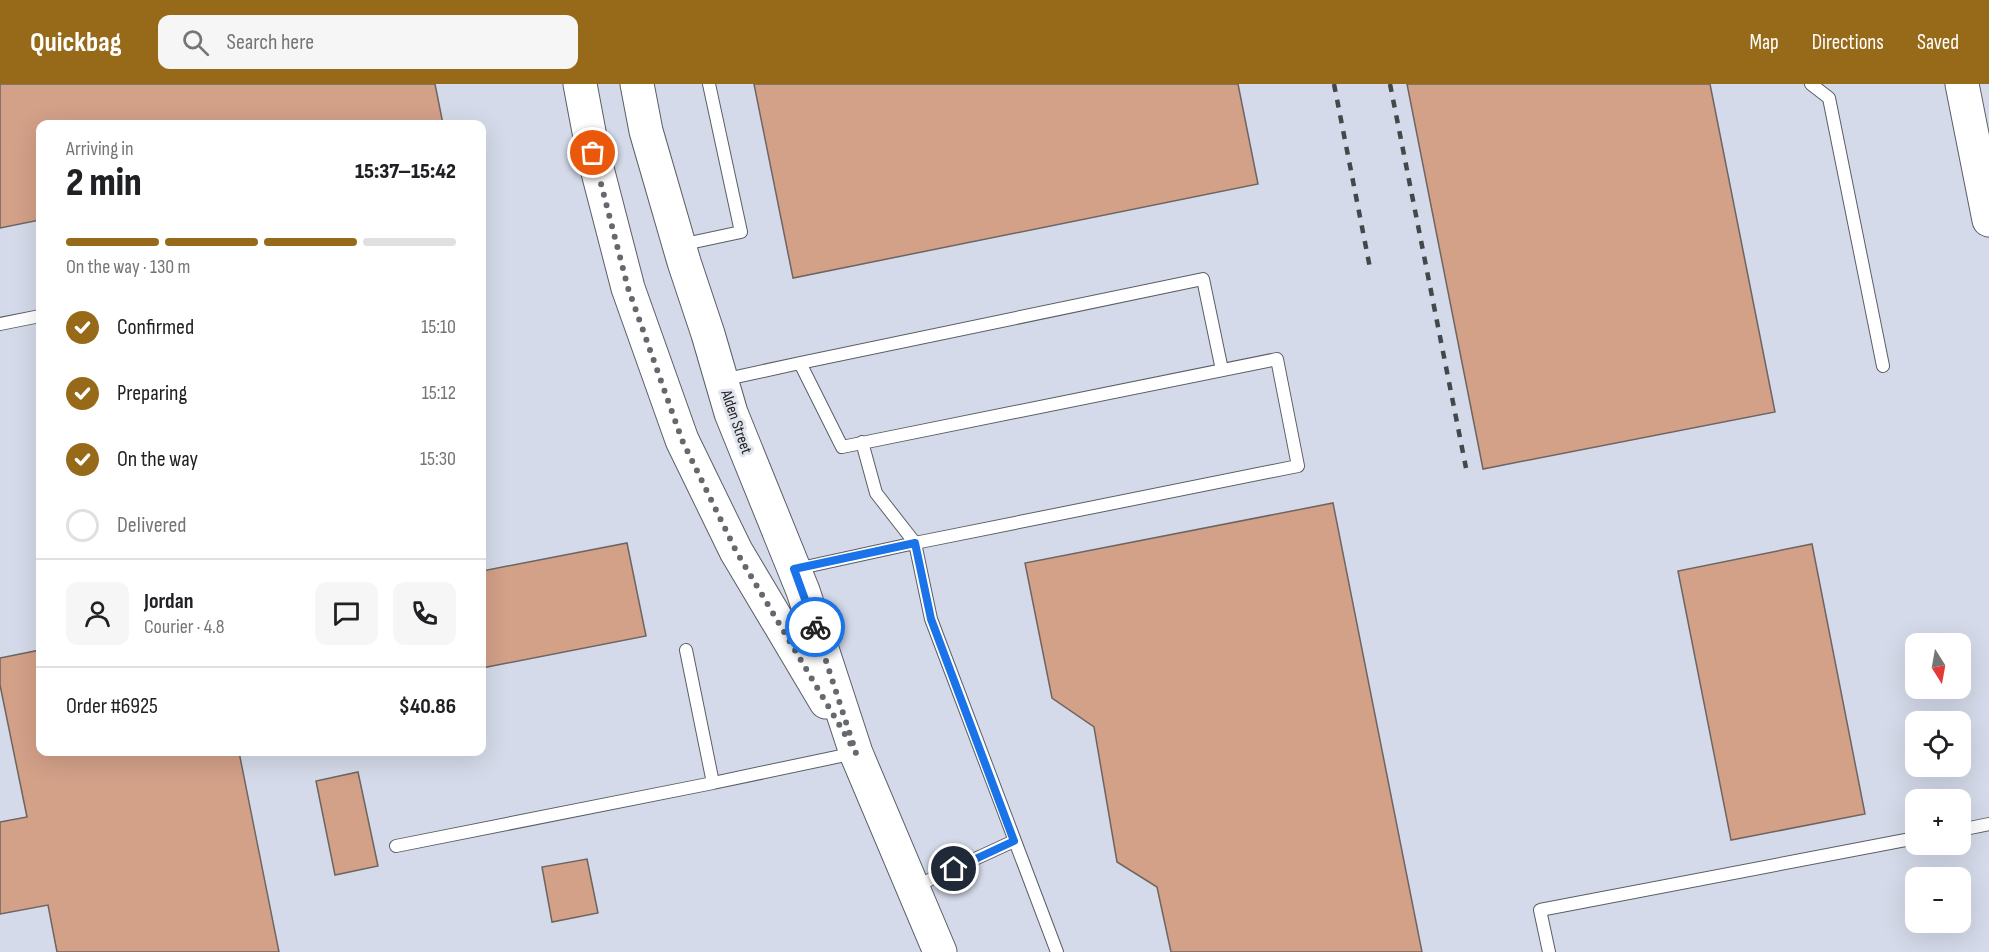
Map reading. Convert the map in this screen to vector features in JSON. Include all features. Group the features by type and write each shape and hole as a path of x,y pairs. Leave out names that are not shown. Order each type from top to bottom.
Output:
{"street":[{"name":"Alden Street","path":"580,84 593,153 628,288 682,440 736,551 856,753"},
{"path":"1962,84 1989,220"},
{"name":"Alden Street","path":"642,85 646,131 731,413 803,591 856,753 940,952"}],"lane":[{"path":"679,245 741,232 709,84"},
{"path":"1811,84 1828,98 1883,366"},
{"path":"722,381 1203,279 1222,370"},
{"path":"0,324 36,317"},
{"path":"794,569 1298,466 1277,359 842,447 800,363"},
{"path":"862,442 876,493 915,543 931,619 1057,952"},
{"path":"686,650 713,783"},
{"path":"396,846 856,753"},
{"path":"1971,828 1989,825"},
{"path":"1549,952 1540,910 1905,840"},
{"path":"914,887 1014,841"}],"shaded area":[{"path":"0,84 1989,84 1989,952 0,952"}],"building":[{"path":"0,84 435,84 442,120 36,120 36,221 0,228"},
{"path":"754,84 1238,84 1258,184 793,278"},
{"path":"1407,84 1710,84 1775,412 1483,469"},
{"path":"1333,503 1422,952 1171,952 1157,887 1117,862 1094,727 1052,698 1025,563"},
{"path":"627,543 646,636 486,667 486,570"},
{"path":"1812,544 1865,814 1731,840 1678,571"},
{"path":"36,651 36,756 240,756 279,952 57,952 48,905 0,914 0,822 27,817 0,685 0,658"},
{"path":"358,772 378,866 335,875 316,781"},
{"path":"587,859 598,913 552,922 542,867"}],"railway":[{"path":"1334,84 1370,268"},
{"path":"1390,84 1466,468"}],"way so far":[{"path":"593,153 628,288 682,440 736,551 856,753 815,627"}],"route":[{"path":"815,627 794,569 915,543 931,619 1014,841 954,869"}]}
